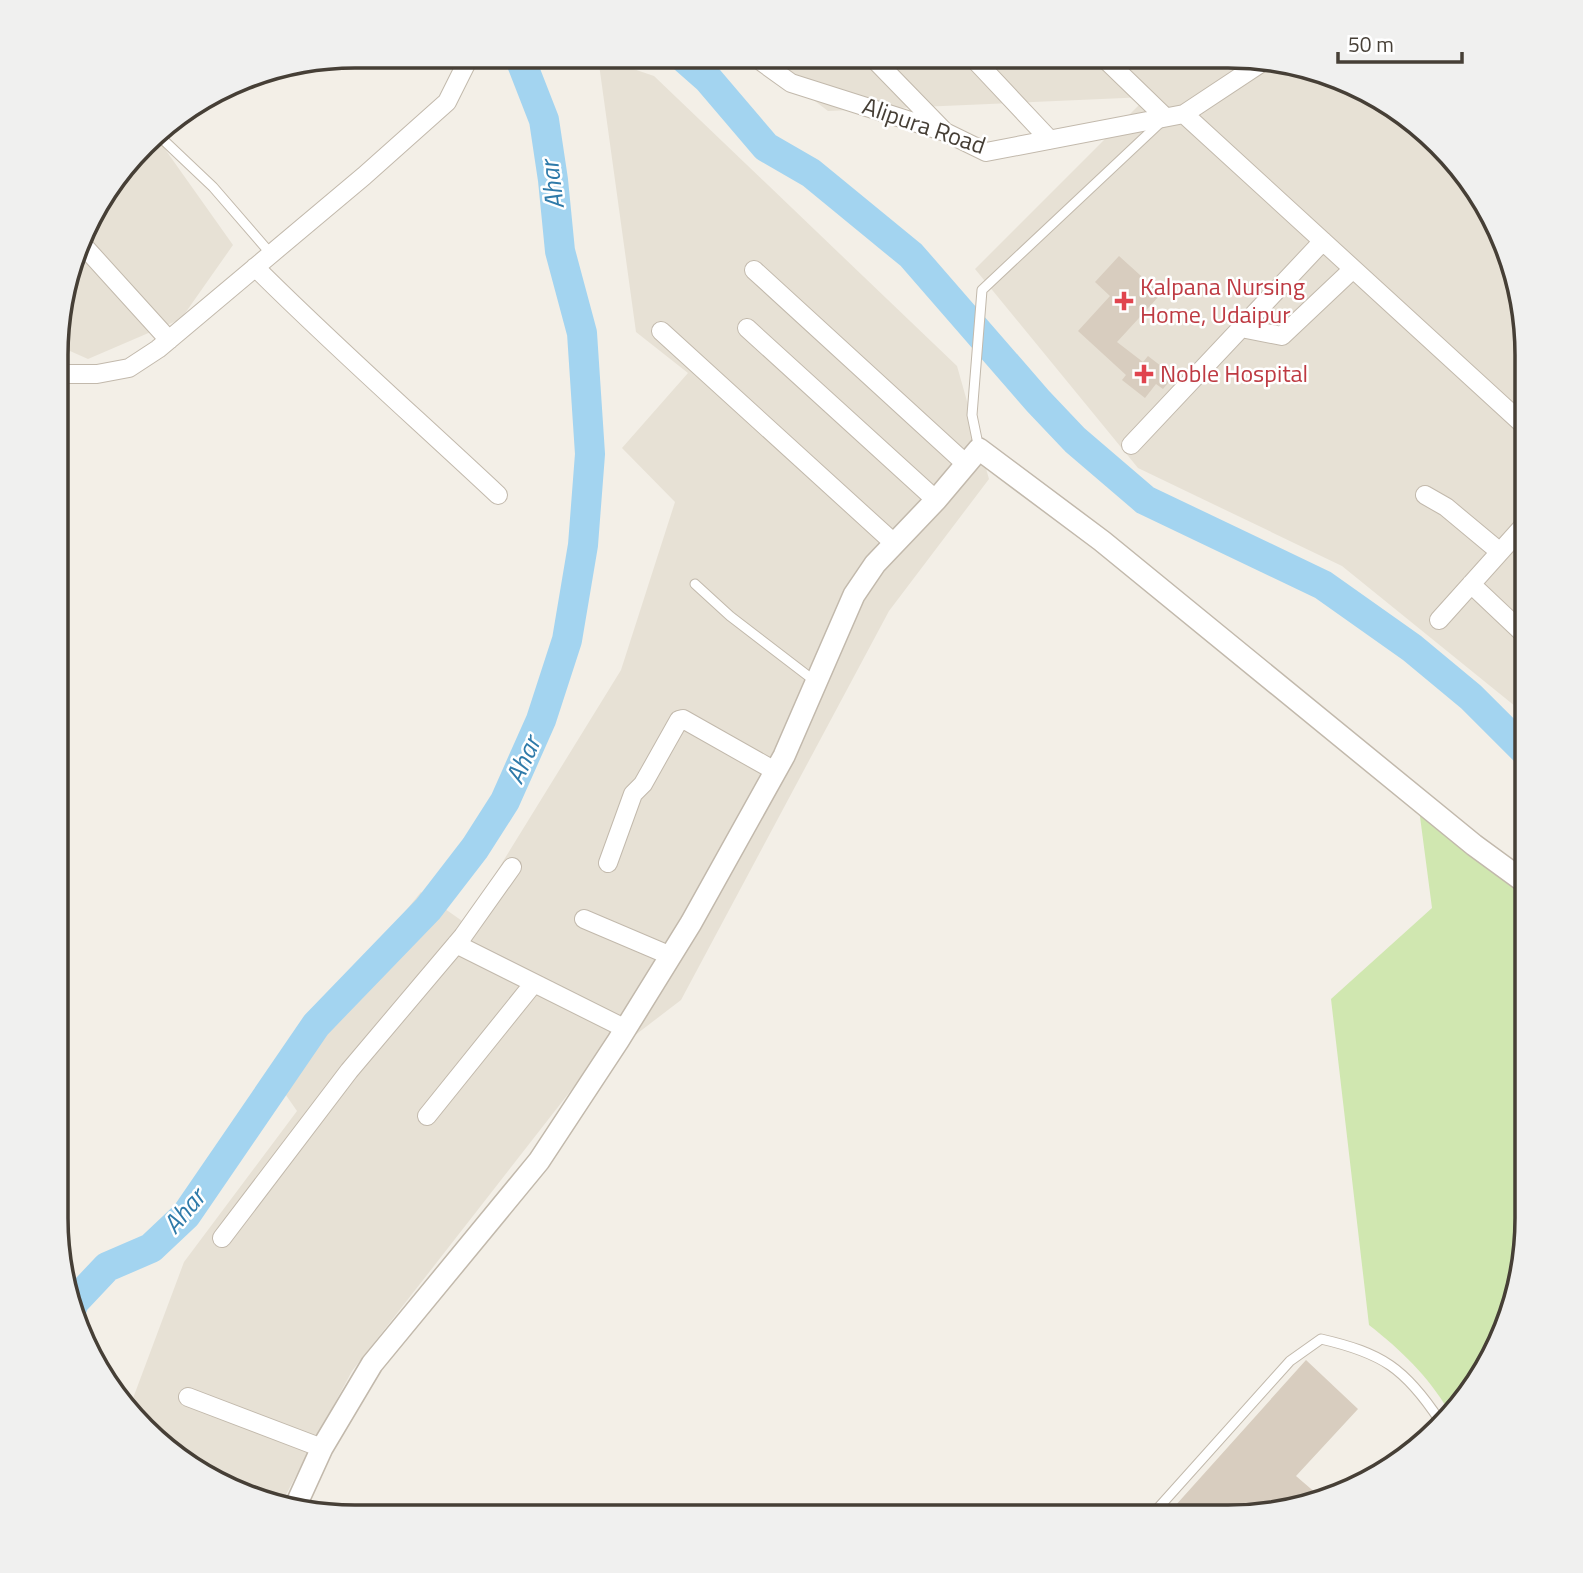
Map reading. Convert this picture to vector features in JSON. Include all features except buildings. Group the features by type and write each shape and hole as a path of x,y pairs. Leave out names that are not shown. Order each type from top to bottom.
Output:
{"street":[{"path":"68,374 97,374 129,368 169,340 447,102 464,68"},
{"name":"Alipura Road","path":"770,68 791,83 945,132 986,152 1184,114"},
{"path":"883,68 945,132"},
{"path":"982,68 1050,140"},
{"path":"1114,68 1165,117"},
{"path":"1252,70 1184,114 1515,417"},
{"path":"1130,446 1322,241"},
{"path":"88,251 169,340"},
{"path":"255,267 327,339 382,386 499,495"},
{"path":"1241,328 1282,336 1353,269"},
{"path":"754,270 972,456 1102,541 1515,875"},
{"path":"747,328 936,500"},
{"path":"661,331 895,544"},
{"path":"299,1499 322,1448 372,1364 539,1161 671,956 775,771 854,595 875,564 936,500 972,456"},
{"path":"1425,495 1446,507 1500,552"},
{"path":"1439,620 1515,535"},
{"path":"1471,584 1515,626"},
{"path":"608,863 634,794 643,784 679,720 683,719 775,771"},
{"path":"222,1238 349,1071 456,944 512,867"},
{"path":"584,919 671,956"},
{"path":"456,944 626,1029"},
{"path":"427,1116 534,984"},
{"path":"188,1397 322,1448"}],"lane":[{"path":"972,456 972,415 982,290 1165,117"},
{"path":"165,141 213,187 271,254"},
{"path":"695,584 730,616 816,682"},
{"path":"1161,1505 1290,1362 1321,1339 1376,1356 1404,1373 1436,1415"}],"shaded area":[{"path":"600,68 630,68 654,76 957,366 989,479 889,611 681,1000 583,1075 352,1371 285,1496 263,1490 228,1475 196,1456 152,1421 133,1398 184,1262 297,1111 272,1075 421,892 465,923 621,670 675,502 622,448 688,373 636,332"},
{"path":"771,68 1227,68 1265,71 1320,83 1355,98 1387,117 1431,152 1466,196 1485,228 1500,263 1512,318 1515,356 1515,706 1342,566 1138,468 975,269 1147,97 828,111"},
{"path":"161,144 233,245 181,319 88,359 68,350 74,300 83,263 98,228 117,196"}],"green space":[{"path":"1419,809 1515,884 1515,1217 1512,1255 1500,1310 1485,1345 1466,1377 1445,1405 1413,1364 1369,1325 1331,999 1432,908"}],"waterway":[{"name":"Ahar","path":"79,1296 107,1267 151,1248 186,1215 316,1025 428,909 475,848 505,801 541,720 567,640 583,545 590,454 582,333 560,251 544,120 524,68"},
{"path":"696,68 766,147 811,173 911,255 1075,440 1145,500 1323,585 1412,648 1471,697 1515,741"}],"place":[{"name":"Kalpana Nursing Home, Udaipur","path":"1124,301"},
{"name":"Noble Hospital","path":"1144,374"}]}
